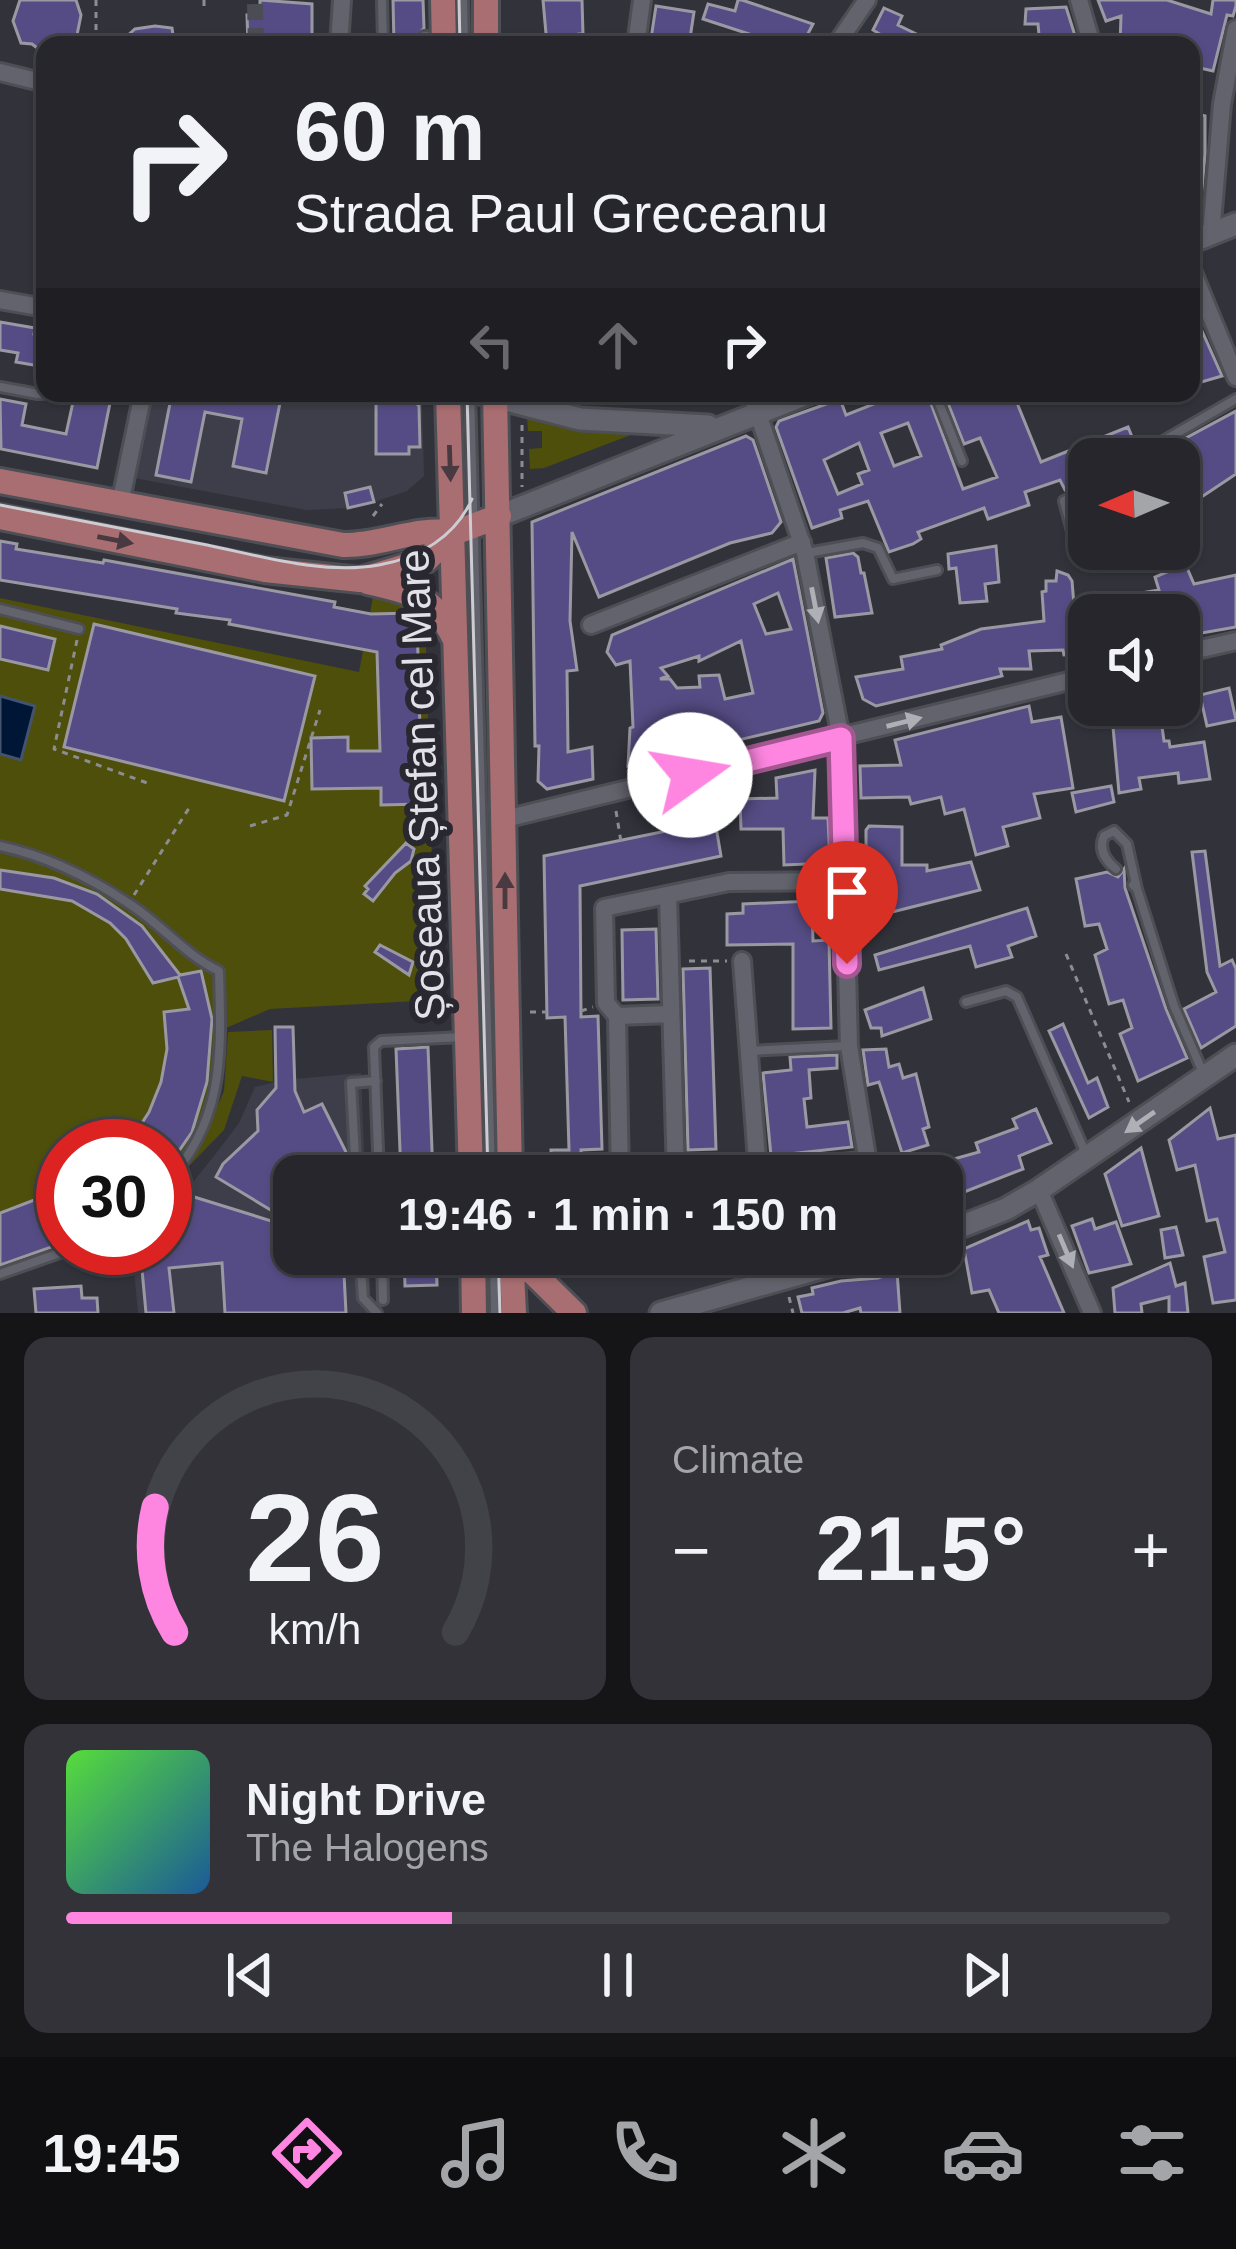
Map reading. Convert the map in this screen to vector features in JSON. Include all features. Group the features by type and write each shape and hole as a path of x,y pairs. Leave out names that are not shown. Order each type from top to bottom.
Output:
{"main road":[{"path":"433,36 443,0"},
{"path":"485,0 487,36"},
{"name":"Șoseaua Ștefan cel Mare","path":"449,402 464,529 456,643 471,1155"},
{"name":"Șoseaua Ștefan cel Mare","path":"487,402 511,511 505,819 510,1155"},
{"path":"0,481 343,545 377,544 426,530 464,529"},
{"path":"360,580 426,560 464,529 511,511"},
{"path":"0,517 265,570 360,580 413,594 435,605 456,643"},
{"path":"473,1275 474,1313"},
{"path":"513,1275 514,1313"},
{"path":"535,1275 574,1313"}],"street":[{"path":"340,36 342,0"},
{"path":"637,36 642,0"},
{"path":"842,36 866,0"},
{"path":"1078,0 1089,36"},
{"path":"1201,238 1236,29"},
{"path":"0,72 36,81"},
{"path":"1201,238 1236,224"},
{"path":"1200,290 1236,377"},
{"path":"0,300 36,306"},
{"path":"120,504 141,402"},
{"path":"509,402 594,421 722,427"},
{"path":"511,511 722,427 754,403 804,548 841,738 849,1046 867,1155"},
{"path":"591,625 804,548"},
{"path":"1200,649 1236,641"},
{"path":"505,819 1068,681"},
{"path":"620,1155 617,1016 606,1003 604,908 729,882 845,881"},
{"path":"668,895 675,1155"},
{"path":"742,962 749,1051 749,1155"},
{"path":"617,1016 670,1014"},
{"path":"963,1226 1040,1190 1236,1055"},
{"path":"1040,1190 1092,1313"},
{"path":"661,1313 796,1275"}],"lane":[{"path":"382,0 386,36"},
{"path":"463,0 464,36"},
{"path":"0,387 36,394"},
{"path":"1168,438 1236,399"},
{"name":"Șoseaua Ștefan cel Mare","path":"484,402 464,529 490,1155"},
{"path":"939,402 962,460"},
{"path":"804,548 863,543 878,548 893,579 937,570"},
{"path":"0,610 80,629"},
{"path":"1116,869 1106,862 1101,843 1114,831 1127,844 1135,887 1174,1006 1205,1076"},
{"path":"0,846 56,863 129,903 219,970 221,1057 214,1099 192,1147"},
{"path":"966,1002 1006,991 1017,997 1088,1157"},
{"path":"378,1155 374,1047 381,1041 468,1037"},
{"path":"749,1051 849,1046"},
{"path":"355,1155 351,1083 376,1082"},
{"path":"0,1274 36,1261"},
{"path":"361,1275 363,1298 377,1313"},
{"path":"382,1275 383,1300"},
{"path":"494,1275 495,1313"}],"path":[{"path":"96,0 96,36"},
{"path":"204,0 204,11"},
{"path":"511,511 524,440 521,406"},
{"path":"373,516 382,504"},
{"path":"80,629 54,748 150,784"},
{"path":"250,826 287,815 320,710"},
{"path":"129,903 191,806"},
{"path":"598,814 617,810 621,842"},
{"path":"1066,954 1138,1123"},
{"path":"669,960 742,962"}],"shaded area":[{"path":"149,402 422,403 424,476 407,491 374,502 369,487 345,493 348,508 306,510 134,478"},
{"path":"527,416 567,427 644,430 530,469 529,449 542,448 542,431 528,431"},
{"path":"373,597 412,603 425,616 436,1000 270,1009 226,1028 222,1081 205,1136 224,1091 228,1032 272,1030 273,1082 242,1076 224,1130 192,1163 192,1119 36,1119 36,1262 0,1281 0,598 359,672"},
{"path":"361,1073 364,1155 273,1155 273,1275 370,1275 371,1313 138,1313 134,1275 192,1275 192,1183 239,1123 255,1087"}],"water":[{"path":"0,696 35,706 21,760 0,754"}],"building":[{"path":"20,0 76,0 81,15 77,36 36,36 36,47 21,43 13,21"},
{"path":"260,0 312,4 312,36 248,36 247,15 260,14"},
{"path":"393,0 423,0 424,28 417,36 394,36"},
{"path":"543,0 582,0 583,34 546,36"},
{"path":"742,0 813,24 807,36 755,36 703,19 708,4 735,11"},
{"path":"1098,0 1167,0 1211,14 1213,0 1236,0 1233,16 1227,15 1213,71 1200,68 1200,36 1120,36 1121,16 1106,21"},
{"path":"656,6 694,12 690,36 651,36"},
{"path":"1066,7 1075,36 1039,35 1038,24 1025,24 1026,9"},
{"path":"884,8 902,16 898,25 921,36 883,36 873,30"},
{"path":"172,28 175,36 127,36 135,29"},
{"path":"1200,115 1205,116 1200,211"},
{"path":"0,322 35,328 36,365 16,362 18,353 0,350"},
{"path":"1200,326 1222,376 1200,382"},
{"path":"0,399 26,404 22,425 66,434 73,402 110,402 97,468 1,449"},
{"path":"170,402 280,402 266,473 233,466 242,419 205,412 191,482 156,475"},
{"path":"376,402 415,402 420,447 409,447 409,454 376,454"},
{"path":"841,402 846,415 879,402 930,402 963,489 997,477 980,438 964,444 948,402 1017,402 1041,462 1068,451 1068,489 1060,480 1025,492 1029,505 988,519 984,508 918,532 921,539 889,552 868,501 840,510 842,518 812,528 776,427 779,421","holes":["908,423 921,456 894,466 881,433","859,443 869,470 858,474 862,484 838,494 824,460"]},
{"path":"1236,411 1236,474 1200,498 1200,438 1186,438"},
{"path":"1128,427 1132,438 1101,438"},
{"path":"746,436 753,440 781,522 772,533 730,543 599,597 572,532 570,621 577,670 567,671 568,752 592,747 593,779 547,789 538,781 539,746 535,746 532,522"},
{"path":"370,487 374,502 348,508 345,493"},
{"path":"0,541 17,544 16,549 335,602 334,607 371,614 413,613 417,620 422,804 381,805 381,788 312,789 311,738 348,737 348,751 380,751 377,652 176,613 177,609 0,580"},
{"path":"996,546 999,582 985,584 987,601 960,603 956,568 949,569 948,554"},
{"path":"853,553 864,573 872,613 835,617 826,558"},
{"path":"793,559 823,713 819,721 709,747 707,727 680,731 681,748 663,749 665,760 628,766 633,727 630,661 616,665 607,652 612,635","holes":["778,593 791,629 766,634 754,604","741,641 753,693 725,699 719,675 699,676 700,687 677,688 670,679 660,679 668,676 661,668 699,656 699,661"]},
{"path":"1188,570 1194,584 1236,575 1236,627 1200,633 1200,594 1135,594 1159,590 1155,577"},
{"path":"1057,571 1072,581 1068,655 1063,650 1029,651 1031,669 1000,669 1002,676 876,706 863,699 856,677 903,669 901,657 942,649 941,645 981,629 1044,621 1042,592 1046,581 1056,581"},
{"path":"94,624 315,676 284,801 64,747"},
{"path":"0,626 55,639 48,670 0,659"},
{"path":"1229,688 1236,720 1207,726 1200,695"},
{"path":"1029,706 1032,722 1061,717 1073,788 1034,794 1040,818 1003,827 1008,846 976,855 964,809 945,814 941,797 911,804 909,797 861,798 860,766 901,765 895,740"},
{"path":"1113,726 1162,726 1170,747 1204,742 1210,779 1179,783 1178,773 1139,778 1141,789 1119,793"},
{"path":"815,770 813,818 828,818 830,863 784,865 783,829 741,829 740,799 777,798 776,778"},
{"path":"1111,786 1114,802 1076,812 1072,793"},
{"path":"715,821 721,856 580,886 581,1017 598,1016 602,1149 581,1150 581,1155 551,1155 551,1150 569,1150 565,1017 547,1018 544,856"},
{"path":"869,826 902,827 902,865 927,865 927,871 971,862 980,890 864,919 860,866 866,866"},
{"path":"406,843 414,849 411,861 373,901 364,894 365,886"},
{"path":"1205,851 1220,966 1232,960 1236,969 1236,1026 1201,1048 1184,1009 1216,992 1207,972 1192,852"},
{"path":"1124,869 1125,888 1187,1058 1138,1081 1120,1034 1132,1028 1123,1000 1109,1004 1095,955 1107,949 1099,924 1085,926 1076,879 1107,872 1118,877"},
{"path":"0,870 54,878 97,894 142,926 180,975 201,971 212,1019 207,1082 192,1132 192,1119 144,1119 161,1082 167,1049 164,1012 189,1009 178,977 153,983 126,939 110,923 72,901 0,889"},
{"path":"812,901 813,941 829,940 831,1028 793,1029 793,944 727,945 727,914 743,913 743,904"},
{"path":"1027,908 1036,936 1008,946 1012,957 976,967 970,946 879,970 875,955"},
{"path":"656,929 658,999 623,1000 622,930"},
{"path":"380,945 413,962 409,975 375,952"},
{"path":"710,968 716,1149 688,1150 683,969"},
{"path":"923,988 931,1019 882,1036 881,1028 871,1028 865,1010"},
{"path":"1063,1024 1088,1083 1097,1078 1108,1107 1089,1118 1049,1031"},
{"path":"275,1027 293,1027 295,1091 304,1112 322,1104 346,1155 273,1155 273,1211 216,1177 258,1131 257,1110 276,1088"},
{"path":"428,1047 432,1155 400,1155 396,1049"},
{"path":"886,1049 889,1067 899,1064 903,1078 916,1074 929,1127 923,1129 928,1145 902,1153 879,1082 868,1085 863,1050"},
{"path":"837,1055 837,1068 809,1070 811,1098 804,1099 807,1127 848,1122 852,1147 771,1155 763,1073 791,1070 790,1057"},
{"path":"1210,1108 1218,1139 1236,1135 1236,1300 1213,1303 1204,1257 1225,1252 1217,1219 1207,1221 1195,1165 1177,1170 1169,1140"},
{"path":"1036,1109 1051,1143 1019,1156 1023,1169 963,1192 963,1156 979,1152 976,1143 1017,1128 1013,1119"},
{"path":"1141,1148 1159,1216 1122,1226 1105,1174"},
{"path":"192,1196 273,1221 273,1275 344,1275 346,1313 225,1313 222,1263 192,1266"},
{"path":"36,1199 36,1252 0,1265 0,1213"},
{"path":"1092,1219 1095,1229 1116,1222 1131,1264 1089,1273 1072,1226"},
{"path":"1028,1221 1031,1230 1039,1228 1048,1255 1040,1257 1064,1313 999,1313 989,1290 972,1293 964,1249"},
{"path":"1176,1227 1183,1255 1165,1258 1161,1230"},
{"path":"1170,1263 1176,1286 1185,1283 1188,1313 1169,1313 1169,1297 1141,1304 1142,1313 1115,1313 1113,1288"},
{"path":"142,1275 170,1275 174,1313 146,1313"},
{"path":"405,1275 437,1275 437,1285 405,1286"},
{"path":"897,1275 900,1313 861,1313 860,1308 802,1313 798,1297 813,1294 812,1288"},
{"path":"81,1286 82,1298 97,1298 98,1313 36,1313 34,1289"}],"tunnel":[{"path":"255,4 256,36"}],"tram line":[{"path":"459,0 460,36"},
{"path":"467,402 487,1155"},
{"path":"0,505 336,568 379,565 422,551 446,535 472,499"},
{"path":"499,1275 500,1313"}],"route":[{"path":"690,775 841,738 847,964"}]}
